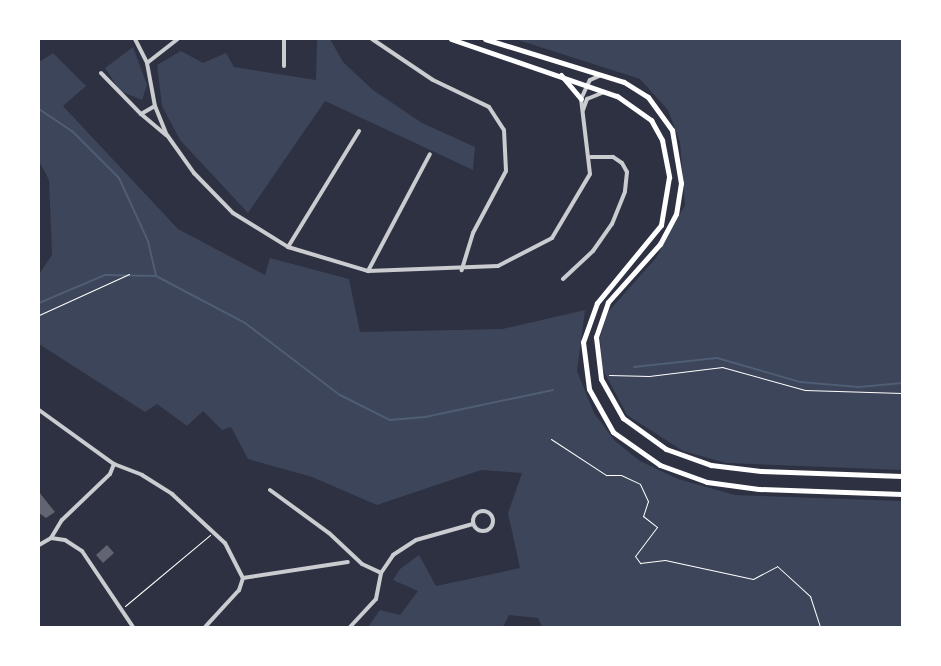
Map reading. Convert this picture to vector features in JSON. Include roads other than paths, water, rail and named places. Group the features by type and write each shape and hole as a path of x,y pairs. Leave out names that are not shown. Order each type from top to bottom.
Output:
{"main road":[{"path":"452,39 607,91 651,120 665,149 669,177 661,226 597,302 585,332 584,373 606,423 640,454 702,481 759,489 902,494"},
{"path":"485,39 604,75 636,88 660,110 675,142 681,183 680,204 667,233 615,293 600,319 597,364 616,410 654,442 711,465 761,471 902,476"},
{"path":"558,73 581,99"}],"street":[{"path":"135,39 147,63 155,106 167,135 194,174 233,213 288,247 368,271 462,270 498,266 552,238 586,185 591,157 581,99 586,83 604,75"},
{"path":"147,63 178,39"},
{"path":"284,39 284,66"},
{"path":"372,39 434,80 489,107 504,130 506,171 473,233 462,270"},
{"path":"101,73 141,114 167,135"},
{"path":"583,110 592,95 607,91"},
{"path":"141,114 155,106"},
{"path":"288,247 359,131"},
{"path":"368,271 430,154"},
{"path":"563,279 594,251 612,224 625,191 627,172 622,163 613,157 591,157"},
{"path":"39,410 114,464 142,475 172,494 215,531 237,561 243,578 239,590 205,627"},
{"path":"39,545 51,538 62,520 110,474 114,464"},
{"path":"270,490 329,532 362,564 380,573"},
{"path":"350,627 376,599 380,573 393,555 410,542 473,524 486,531 493,517 479,511 473,524"},
{"path":"51,538 65,540 82,551 123,608 133,627"},
{"path":"243,578 348,562"}],"waterway":[{"path":"39,109 72,131 119,178 148,241 156,276"},
{"path":"39,303 105,275 156,276 245,323 340,395 390,420 425,417 553,390"},
{"path":"634,367 717,358 800,382 859,387 902,383"}]}
